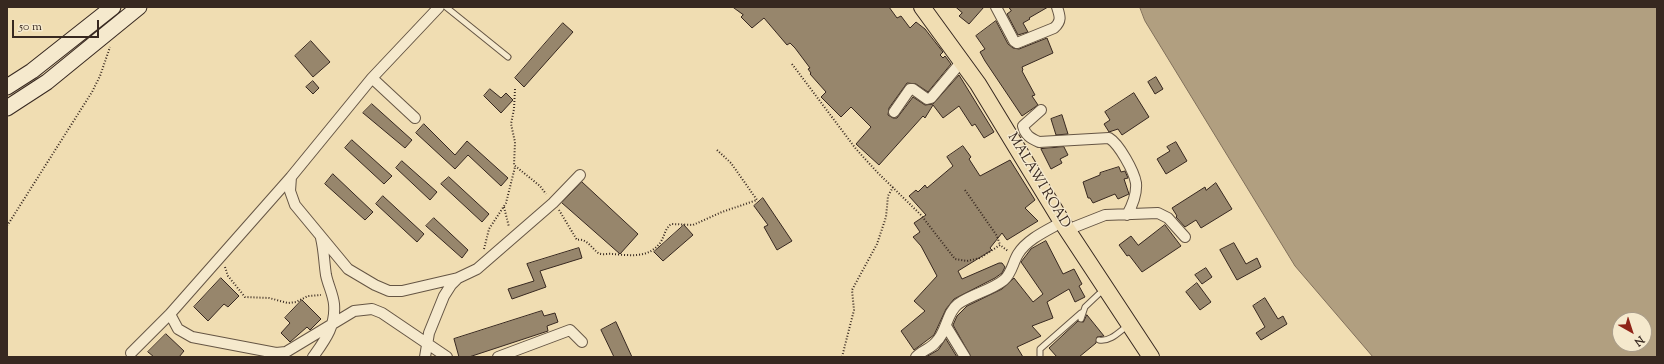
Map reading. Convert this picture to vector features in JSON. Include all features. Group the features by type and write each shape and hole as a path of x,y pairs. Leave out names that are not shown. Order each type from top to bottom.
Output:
{"main road":[{"path":"7,87 32,71 113,7"},
{"path":"7,108 47,82 139,7"},
{"name":"MALAWI ROAD","path":"922,7 978,84 1065,226 1151,357"}],"street":[{"path":"131,352 170,314 291,177 372,78 439,7"},
{"path":"996,7 1014,41 1017,43 1054,28 1061,20 1057,7"},
{"path":"894,112 910,89 913,89 927,99 931,98 962,61"},
{"path":"372,78 415,118"},
{"path":"1041,110 1023,126 1024,133 1030,138 1039,142 1109,138 1116,142 1136,182 1134,198 1127,215"},
{"path":"291,177 290,191 295,205 348,269 375,286 389,291 402,291 458,278 477,269 553,203 580,175"},
{"path":"916,357 936,343 954,308 959,303 986,292 1004,279 1010,272 1019,252 1030,242 1065,226 1106,216 1158,213 1168,218 1185,237"},
{"path":"313,357 323,344 333,323 332,296 326,276 323,248 320,237"},
{"path":"424,357 429,333 444,296 458,278"},
{"path":"170,314 178,329 192,337 276,353 286,352 354,311 372,308 382,313 426,345 447,357"},
{"path":"946,326 965,357"},
{"path":"498,357 570,330 582,342"}],"lane":[{"path":"446,7 508,57"},
{"path":"1040,357 1040,350 1081,316 1085,307 1105,289"},
{"path":"1099,340 1104,341 1110,339 1129,325"}],"path":[{"path":"7,226 92,92 110,49 111,30"},
{"path":"792,64 856,149 921,215 955,259 967,262 980,258 1000,245"},
{"path":"477,269 482,258 489,229 504,207 511,188 515,167 515,142 511,124 514,109 515,89"},
{"path":"515,167 540,186 566,218 577,240 581,239 586,242 599,254 630,256 643,254 653,249 662,241 664,233 671,224 693,225 722,212 757,200 731,163 717,150"},
{"path":"842,357 854,310 852,290 877,244 886,217 888,196 893,187"},
{"path":"965,190 997,236 1000,245 1008,251 1019,252"},
{"path":"504,207 513,238"},
{"path":"221,255 228,276 245,297 270,298 288,303 296,302 308,296 332,296"}],"shaded area":[{"path":"1140,7 1657,7 1657,357 1373,357 1295,266 1145,21"}],"building":[{"path":"733,7 889,7 897,18 901,16 910,28 916,22 925,29 943,52 940,55 943,58 945,56 951,64 928,92 916,84 907,83 889,108 888,115 893,118 897,118 913,97 925,105 933,104 959,75 994,132 984,138 975,124 972,126 959,106 943,118 933,105 925,118 923,116 879,165 856,144 871,127 851,107 841,117 821,97 826,92 810,74 811,73 808,69 810,68 795,48 790,43 787,45 764,18 752,28 741,17 743,15"},
{"path":"956,7 984,7 969,24 959,16 962,13"},
{"path":"1009,7 1048,7 1023,23 1028,32 1018,35 1007,14 1011,11"},
{"path":"996,21 1008,44 1013,48 1019,49 1047,38 1053,53 1022,67 1022,71 1035,95 1032,96 1038,105 1022,116 980,52 985,49 976,36"},
{"path":"563,23 573,32 524,87 515,78"},
{"path":"311,41 330,62 313,77 295,56"},
{"path":"1156,77 1163,89 1155,94 1148,82"},
{"path":"313,81 319,88 313,94 306,87"},
{"path":"490,89 501,98 506,93 513,100 501,113 484,96"},
{"path":"1134,93 1149,117 1122,135 1118,129 1109,132 1104,124 1110,120 1105,112"},
{"path":"372,104 412,140 405,148 363,113"},
{"path":"1062,115 1068,134 1056,135 1051,119"},
{"path":"424,124 455,155 467,141 508,178 501,186 468,155 455,169 416,133"},
{"path":"352,140 392,176 384,184 345,148"},
{"path":"1176,142 1187,161 1166,174 1157,159 1170,151 1167,147"},
{"path":"963,146 971,157 969,159 980,176 1010,160 1035,200 1025,208 1038,221 1007,240 1002,233 990,248 992,250 958,271 962,279 999,263 1002,263 1005,267 1002,273 995,278 954,299 946,309 934,335 914,350 901,331 925,311 914,301 937,276 921,246 913,237 920,232 914,223 926,215 909,196 916,190 918,192 925,185 927,188 953,166 947,157"},
{"path":"1064,147 1068,155 1060,159 1062,163 1051,169 1041,149"},
{"path":"402,161 437,192 430,200 396,168"},
{"path":"1119,167 1121,172 1125,171 1128,178 1124,179 1129,194 1118,199 1115,194 1093,203 1090,198 1088,198 1083,182 1100,175 1100,173"},
{"path":"333,174 373,212 365,220 325,184"},
{"path":"449,177 489,214 482,222 441,184"},
{"path":"582,182 638,234 620,254 562,203"},
{"path":"1216,183 1232,209 1201,228 1196,220 1185,227 1176,217 1177,216 1172,208 1205,187 1206,190"},
{"path":"383,196 424,234 417,242 376,204"},
{"path":"763,198 792,241 777,250 764,227 768,225 754,206"},
{"path":"434,218 468,250 462,258 426,226"},
{"path":"684,225 693,235 663,261 654,252"},
{"path":"1165,225 1181,246 1142,272 1119,245 1131,236 1138,245"},
{"path":"1046,241 1063,274 1074,269 1082,284 1079,286 1085,297 1075,302 1069,289 1047,302 1053,318 1032,326 1041,336 1017,347 1023,357 971,357 953,325 957,316 967,306 1002,289 1014,278 1033,302 1043,294 1021,262 1031,249"},
{"path":"1234,243 1246,264 1257,258 1261,267 1237,280 1220,250"},
{"path":"579,248 582,258 540,271 546,287 512,299 508,289 534,281 527,264"},
{"path":"1206,268 1212,277 1202,284 1195,275"},
{"path":"221,278 239,296 228,307 224,304 208,321 194,307"},
{"path":"1197,283 1211,302 1200,310 1186,292"},
{"path":"1265,298 1278,319 1283,316 1287,324 1261,340 1256,333 1265,327 1253,306"},
{"path":"302,300 321,319 310,330 307,327 290,342 281,333 290,323 285,318"},
{"path":"542,311 544,316 555,313 558,322 547,326 548,331 469,357 459,357 454,339"},
{"path":"1087,315 1104,336 1097,337 1096,343 1079,357 1057,357 1049,348 1078,321 1083,322"},
{"path":"616,322 632,357 614,357 601,330"},
{"path":"166,334 184,351 179,357 154,357 148,352"},
{"path":"946,339 957,357 926,357 938,350"}]}
